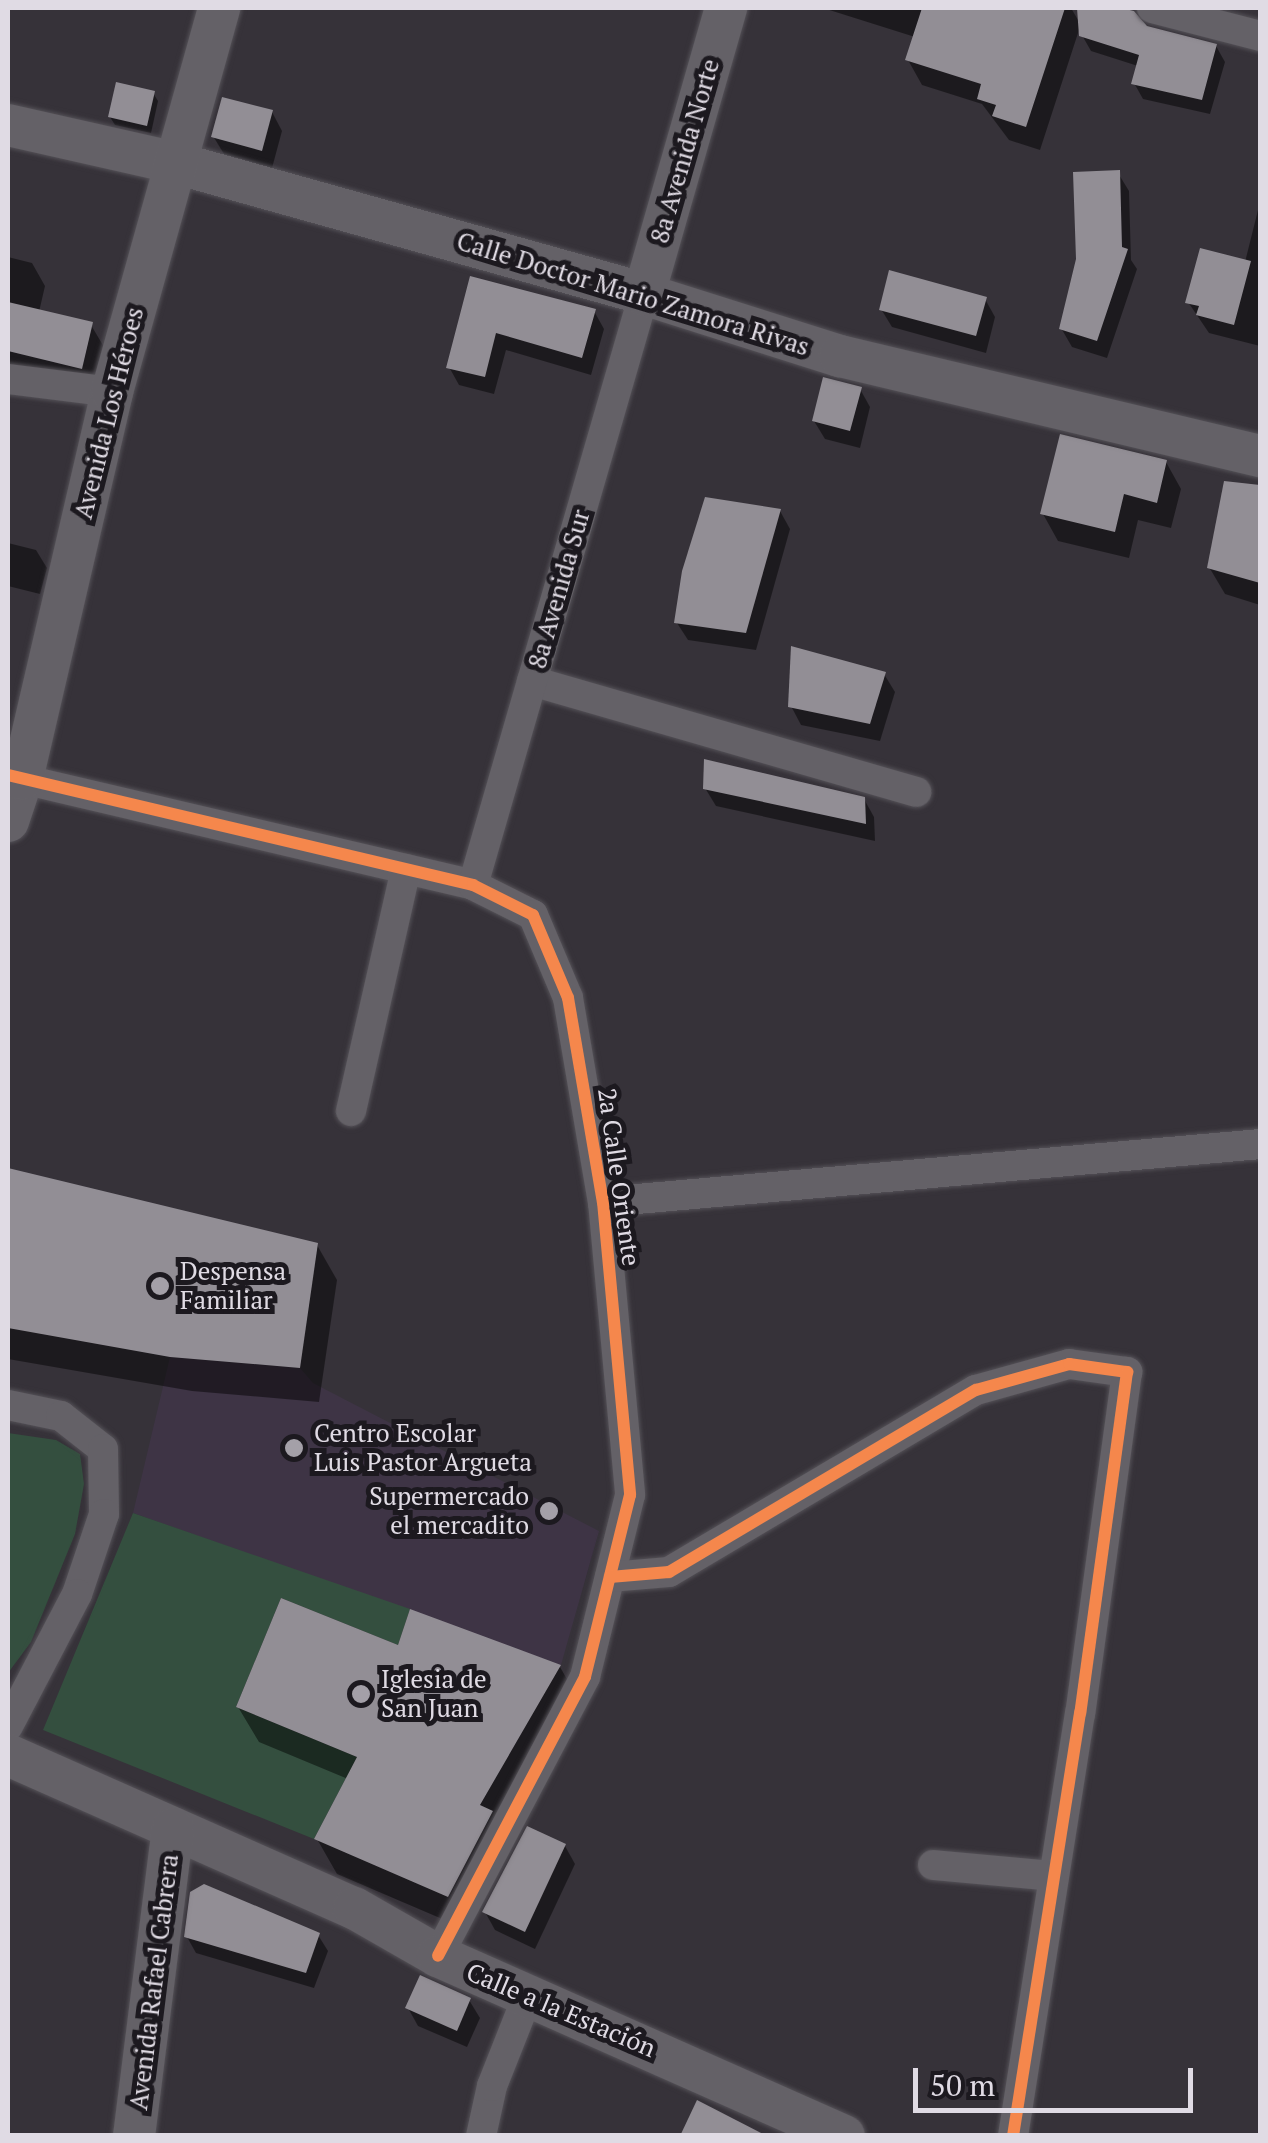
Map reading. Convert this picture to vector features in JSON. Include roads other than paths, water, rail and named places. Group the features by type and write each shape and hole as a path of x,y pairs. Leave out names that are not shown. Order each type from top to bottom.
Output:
{"street":[{"name":"Avenida Los Héroes","path":"8,821 14,777 112,392 219,8"},
{"name":"8a Avenida Norte","path":"644,294 726,8"},
{"path":"1152,8 1260,36"},
{"name":"Calle Doctor Mario Zamora Rivas","path":"8,126 176,163 644,294 840,356 1260,456"},
{"name":"8a Avenida Sur","path":"474,884 644,294"},
{"path":"8,379 112,392"},
{"path":"532,680 916,792"},
{"name":"2a Calle Oriente","path":"14,777 474,884 533,915 568,998 603,1202 630,1495 585,1678 438,1956"},
{"path":"351,1111 406,869"},
{"path":"603,1202 1260,1144"},
{"path":"610,1578 670,1572 976,1390 1069,1364 1127,1372 1013,2136"},
{"path":"8,1405 62,1416 103,1449 104,1514 77,1594 8,1726"},
{"name":"Calle a la Estación","path":"8,1755 354,1908 438,1956 844,2136"},
{"name":"Avenida Rafael Cabrera","path":"134,2136 173,1828"},
{"path":"933,1865 1054,1876"},
{"path":"480,2136 492,2086 528,1995"}],"place":[{"name":"Despensa Familiar","path":"160,1286"},
{"name":"Centro Escolar Luis Pastor Argueta","path":"294,1448"},
{"name":"Supermercado el mercadito","path":"549,1511"},
{"name":"Iglesia de San Juan","path":"361,1694"}]}
